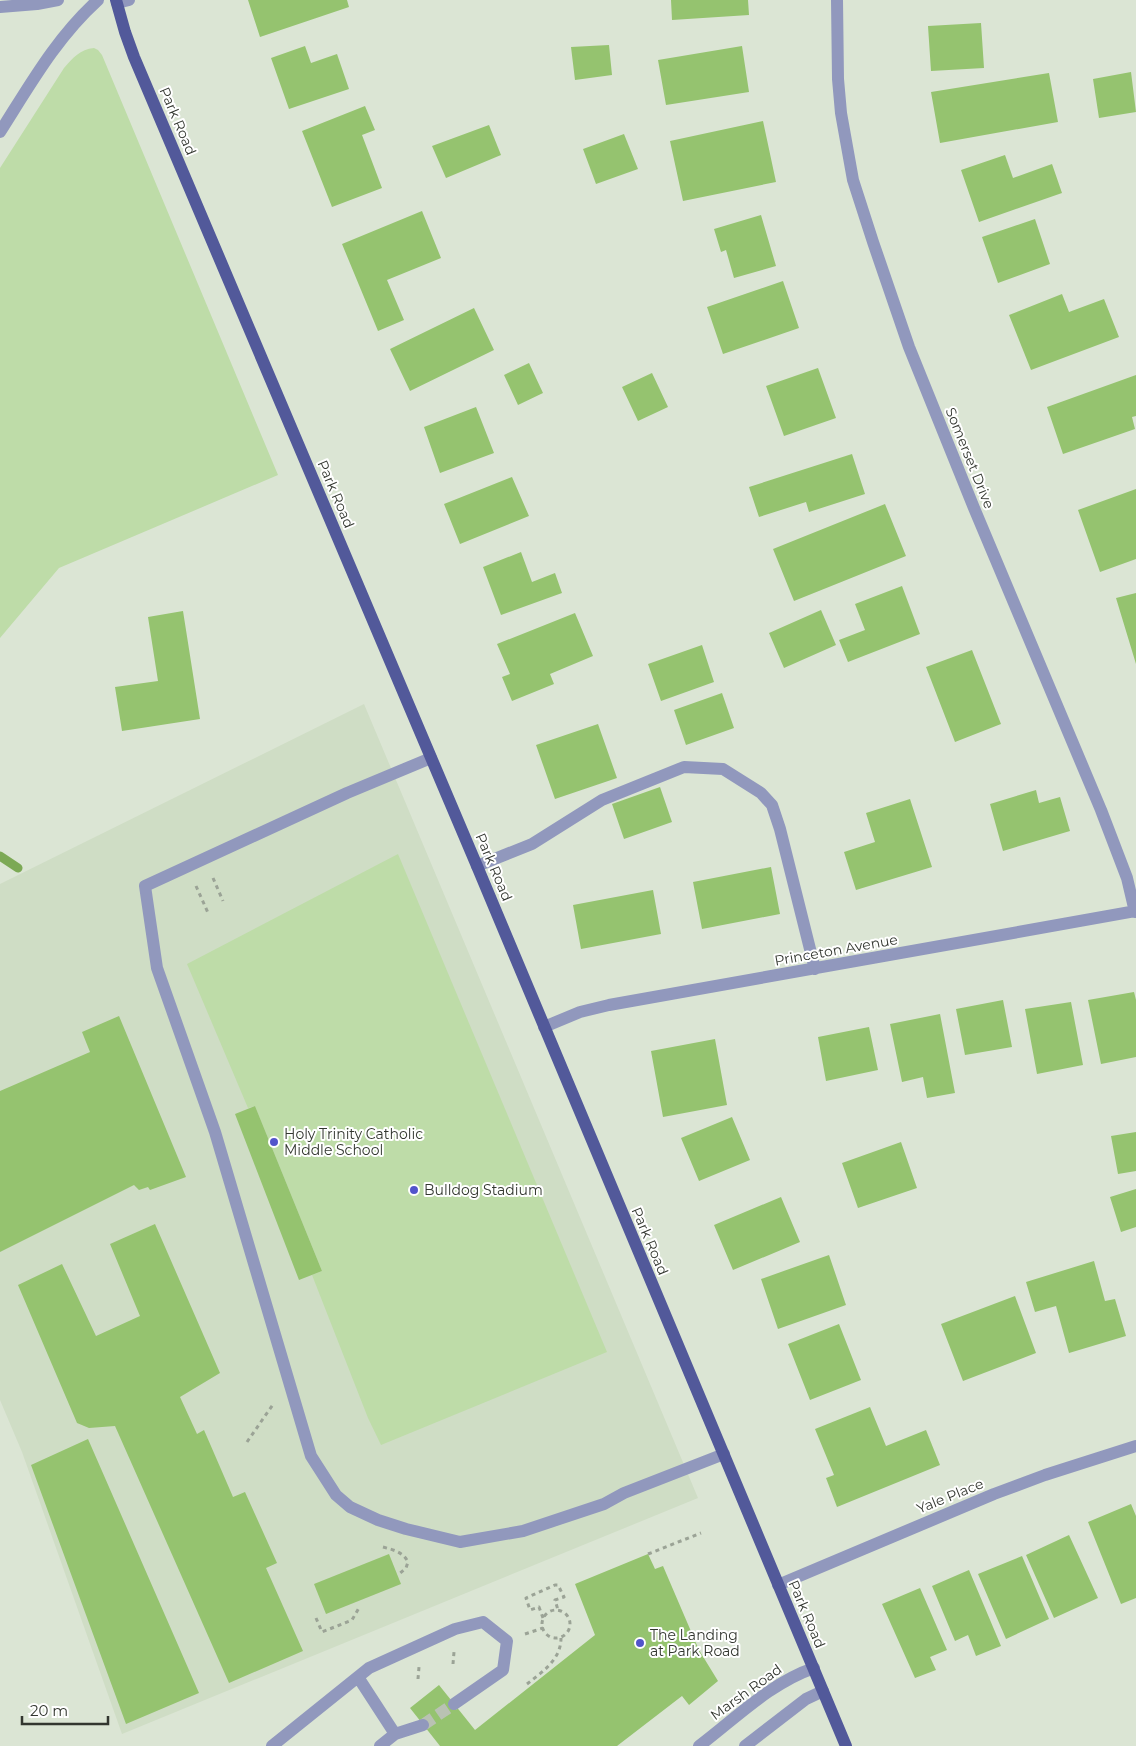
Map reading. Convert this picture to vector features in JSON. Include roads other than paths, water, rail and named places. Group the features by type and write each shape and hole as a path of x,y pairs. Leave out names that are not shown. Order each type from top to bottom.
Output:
{"main road":[{"name":"Park Road","path":"121,1 125,32 134,57 477,866 846,1746"}],"street":[{"path":"0,7 58,0"},
{"path":"0,132 49,54 69,28 98,0"},
{"name":"Somerset Drive","path":"837,0 838,79 841,113 853,180 872,242 910,347 963,481 1101,810 1127,878 1135,912"},
{"path":"431,758 346,793 146,886 157,968 215,1132 311,1456 336,1495 350,1507 406,1530 460,1542 523,1531 604,1504 624,1493 724,1454"},
{"path":"477,866 532,844 602,800 684,768 723,769 761,792 772,805 780,829 815,969"},
{"name":"Princeton Avenue","path":"544,1026 575,1014 609,1005 1135,912"},
{"name":"Yale Place","path":"778,1585 994,1494 1045,1475 1136,1446"},
{"path":"272,1746 369,1668 455,1630 482,1622 507,1641 503,1670 454,1704"},
{"name":"Marsh Road","path":"699,1746 773,1689 801,1672 814,1668"},
{"path":"358,1677 395,1734"},
{"path":"745,1746 806,1699 823,1691"},
{"path":"380,1746 395,1734 423,1725"}],"waterway":[{"path":"0,856 18,868"}],"tunnel":[{"path":"423,1725 454,1704"}],"place":[{"name":"Holy Trinity Catholic Middle School","path":"274,1142"},
{"name":"Bulldog Stadium","path":"414,1190"},
{"name":"The Landing at Park Road","path":"640,1643"}]}
